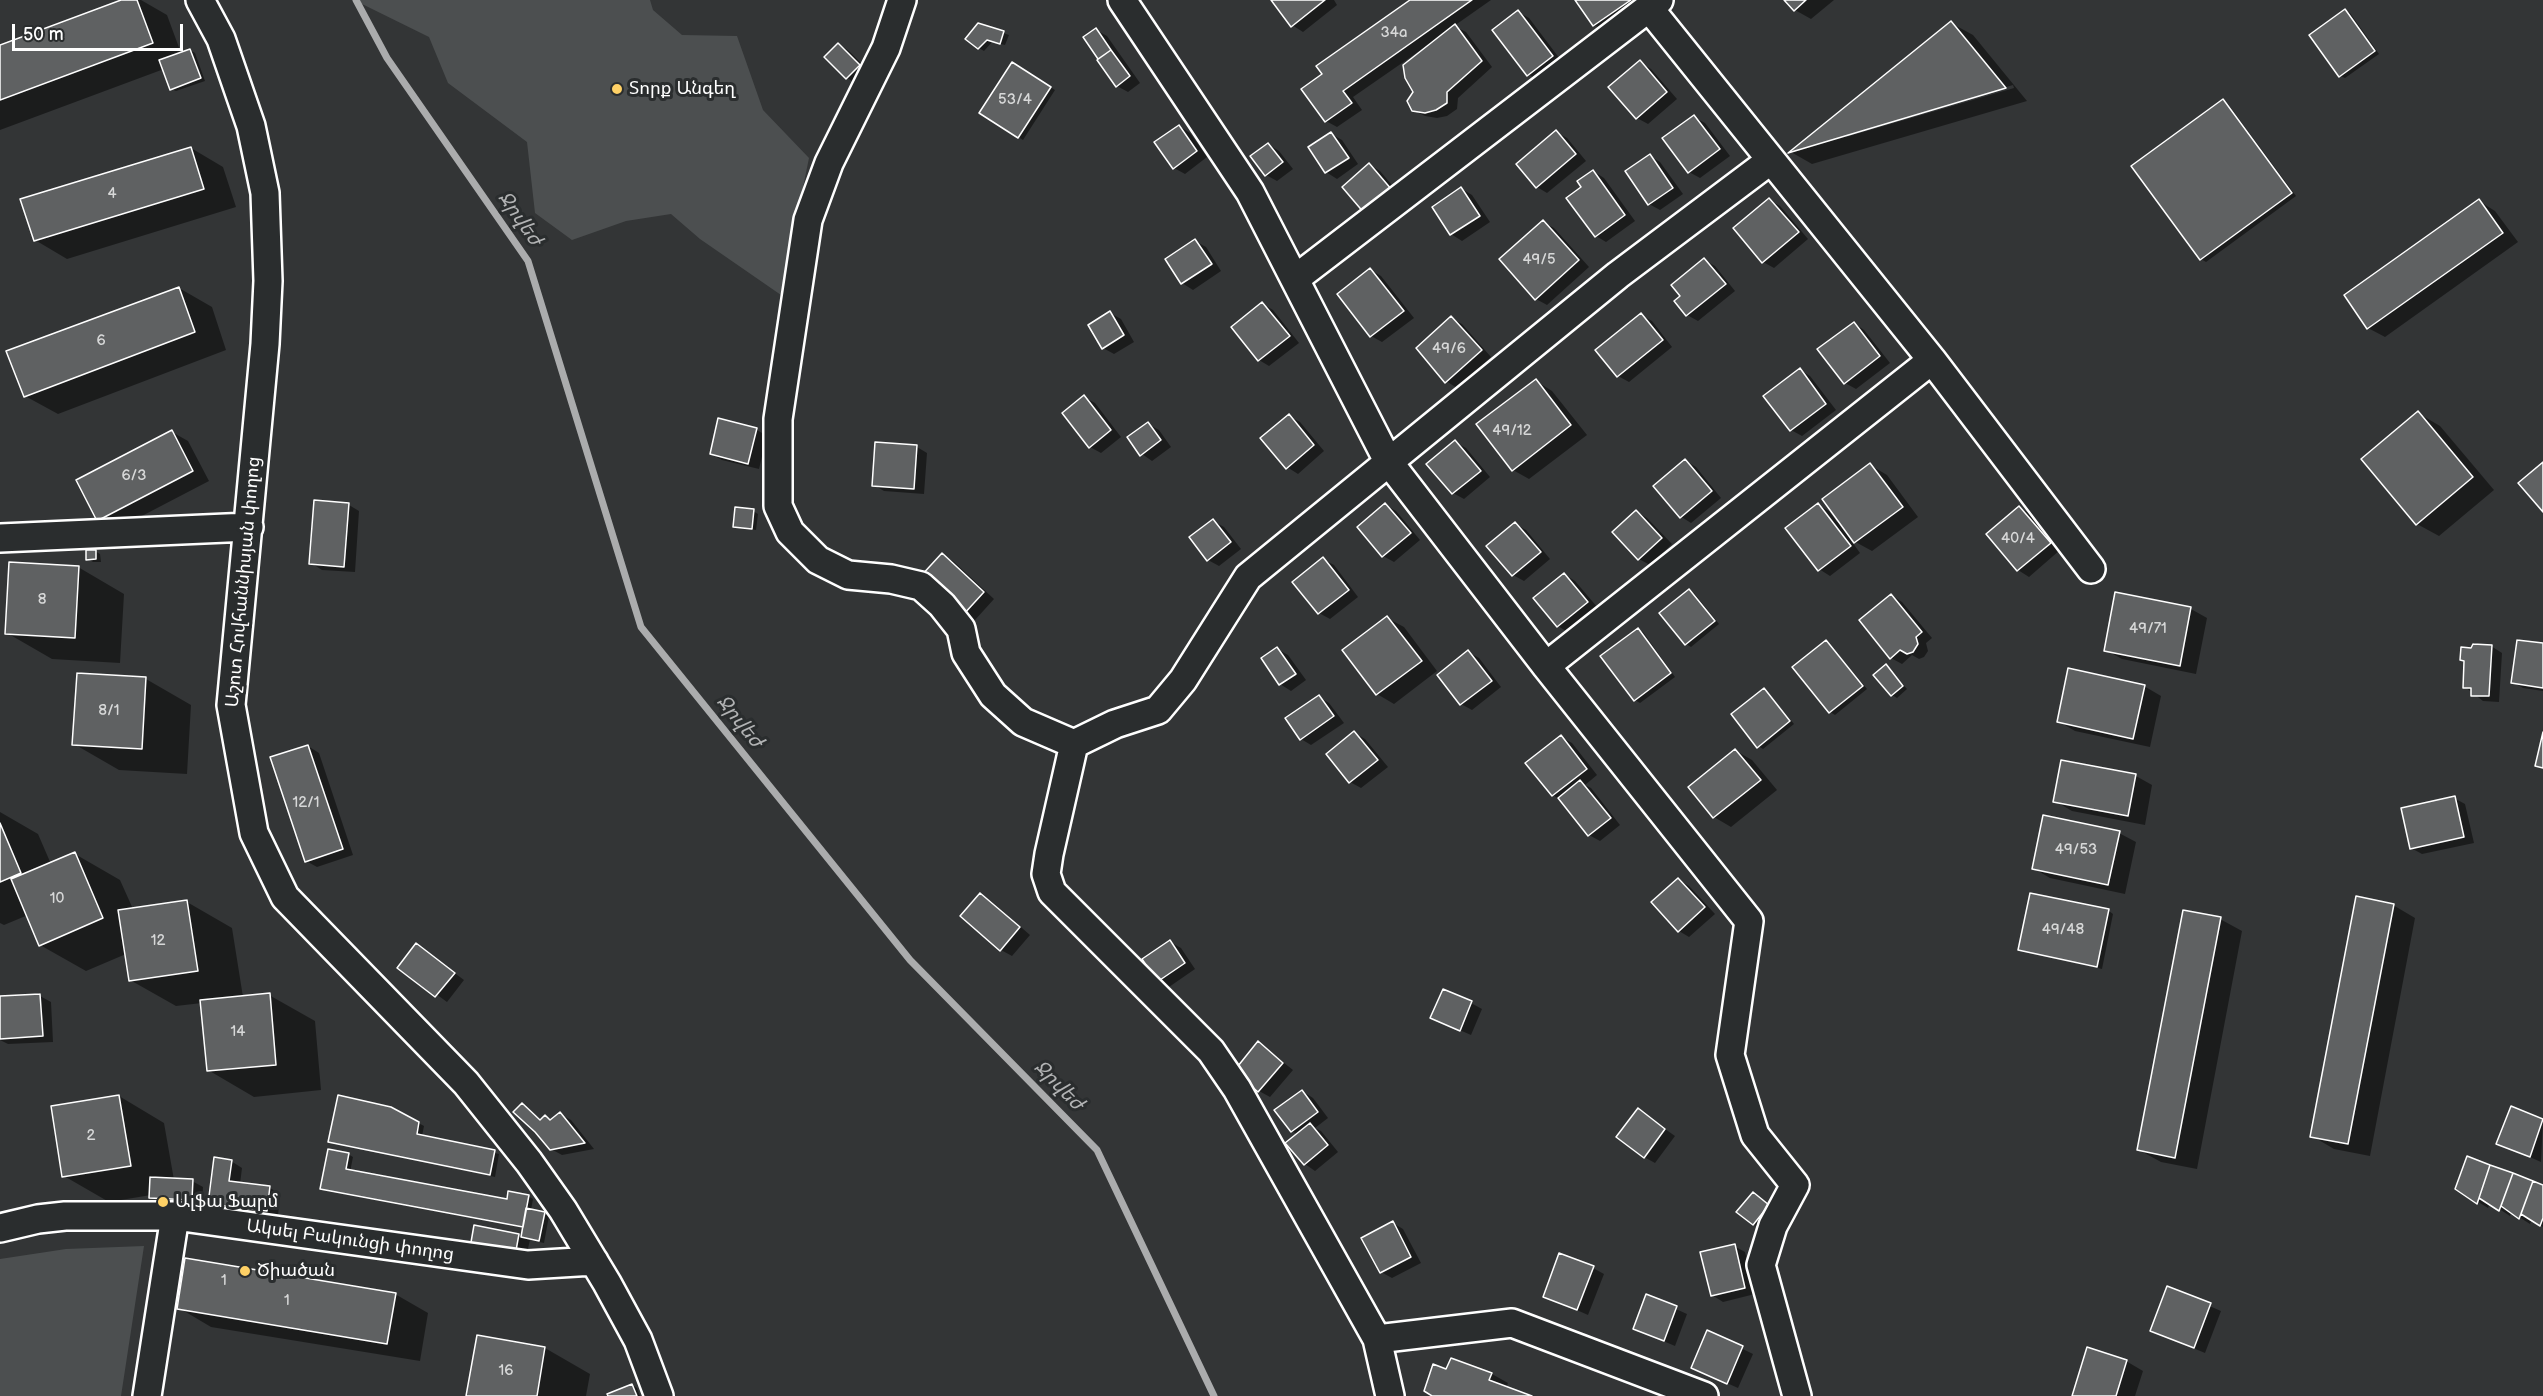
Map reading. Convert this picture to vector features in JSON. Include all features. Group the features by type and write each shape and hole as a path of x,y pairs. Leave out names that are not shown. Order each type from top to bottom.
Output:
{"street":[{"name":"Աշոտ Հովհաննիսյան փողոց","path":"200,0 221,39 251,126 265,193 268,281 266,334 231,705 254,833 285,897 466,1083 530,1162 594,1261 638,1340 659,1396"},
{"path":"902,0 886,48 829,163 808,220 778,419 778,506 790,532 818,560 848,575 891,579 921,586 942,605 960,629 966,653 993,695 1023,722 1074,744 1115,724 1158,710 1183,680 1248,577 1618,275 1771,160"},
{"path":"1122,0 1250,192 1388,461 1546,666 1749,921 1730,1055 1755,1135 1795,1185 1773,1226 1761,1265 1797,1396"},
{"path":"1295,279 1654,4 1771,160 1932,360 2091,569"},
{"path":"1546,666 1932,360"},
{"path":"0,538 249,527"},
{"path":"1074,744 1046,874 1052,892 1211,1050 1238,1089 1377,1339 1390,1396"},
{"name":"Ակսել Բակունցի փողոց","path":"0,1228 38,1219 65,1216 175,1216 528,1265 594,1261"},
{"path":"147,1396 175,1216"},
{"path":"1377,1339 1512,1323 1704,1396"}],"shaded area":[{"path":"359,0 650,0 653,10 682,35 737,36 763,110 809,158 781,295 700,239 671,214 626,221 572,240 535,213 527,142 448,83 429,37 362,4"},
{"path":"144,1246 121,1396 0,1396 0,1259 66,1249"}],"building":[{"path":"121,0 137,0 153,43 0,100 0,45"},
{"path":"1271,0 1325,0 1291,27"},
{"path":"1410,0 1472,0 1343,91 1352,103 1325,122 1301,89 1322,74 1316,66"},
{"path":"1575,0 1631,0 1593,26"},
{"path":"1784,0 1806,0 1794,11"},
{"path":"2345,9 2375,51 2339,77 2309,35"},
{"path":"1518,10 1553,56 1527,76 1492,30"},
{"path":"1951,21 2006,88 1788,153"},
{"path":"978,23 1004,31 1000,44 987,40 978,49 965,39"},
{"path":"1455,24 1482,61 1447,92 1447,103 1436,110 1425,113 1412,111 1407,101 1413,92 1405,78 1403,65"},
{"path":"1096,28 1111,50 1098,59 1083,37"},
{"path":"838,43 860,65 846,79 824,57"},
{"path":"190,49 201,78 170,90 159,60"},
{"path":"1111,50 1130,76 1116,87 1097,60"},
{"path":"1640,60 1667,92 1636,119 1608,87"},
{"path":"1012,62 1051,87 1018,138 979,113"},
{"path":"2223,99 2292,193 2200,260 2131,166"},
{"path":"1694,115 1720,149 1688,173 1662,138"},
{"path":"1179,125 1197,151 1173,169 1154,142"},
{"path":"1556,130 1576,154 1536,188 1516,164"},
{"path":"1331,132 1349,158 1325,173 1308,147"},
{"path":"1268,143 1283,162 1265,176 1250,156"},
{"path":"191,147 204,189 34,241 20,199"},
{"path":"1650,154 1673,188 1648,205 1625,171"},
{"path":"1369,163 1392,190 1365,214 1342,187"},
{"path":"1593,170 1625,215 1595,237 1566,198 1581,187 1577,181"},
{"path":"1461,187 1480,216 1450,235 1432,207"},
{"path":"1769,198 1799,232 1762,263 1733,228"},
{"path":"2479,199 2503,233 2367,329 2344,295"},
{"path":"1543,220 1579,260 1535,300 1499,259"},
{"path":"1195,239 1212,264 1181,284 1165,259"},
{"path":"1704,258 1726,284 1686,316 1674,301 1680,296 1671,285"},
{"path":"1370,268 1404,311 1370,337 1337,294"},
{"path":"179,287 195,332 24,397 6,351"},
{"path":"1262,302 1290,336 1258,361 1231,327"},
{"path":"1110,311 1124,335 1102,349 1088,325"},
{"path":"1641,313 1663,340 1617,377 1595,350"},
{"path":"1451,316 1482,350 1445,383 1416,348"},
{"path":"1854,322 1880,356 1844,384 1817,349"},
{"path":"1800,368 1826,404 1790,431 1763,396"},
{"path":"1536,379 1571,425 1512,471 1476,424"},
{"path":"1084,395 1111,430 1089,448 1062,413"},
{"path":"2418,411 2473,477 2416,525 2361,459"},
{"path":"1289,414 1314,445 1286,469 1260,438"},
{"path":"718,418 757,428 748,464 710,454"},
{"path":"1148,422 1161,440 1140,456 1127,437"},
{"path":"172,430 193,471 97,521 76,480"},
{"path":"1455,440 1481,471 1452,494 1426,464"},
{"path":"875,442 917,445 914,489 872,486"},
{"path":"1685,459 1712,491 1680,518 1653,486"},
{"path":"2543,462 2543,512 2518,483"},
{"path":"1870,463 1903,507 1854,543 1822,499"},
{"path":"314,500 349,503 344,567 309,564"},
{"path":"1385,503 1411,533 1382,557 1357,527"},
{"path":"1818,503 1851,546 1818,571 1785,528"},
{"path":"2019,506 2051,543 2017,571 1986,534"},
{"path":"735,507 754,509 752,529 733,527"},
{"path":"1636,510 1662,538 1638,560 1612,532"},
{"path":"1213,519 1231,542 1207,561 1189,537"},
{"path":"1515,522 1541,552 1512,576 1486,546"},
{"path":"86,550 96,550 96,559 86,560"},
{"path":"942,553 984,592 963,615 920,577"},
{"path":"1323,557 1349,590 1318,614 1292,582"},
{"path":"9,562 79,566 75,638 5,634"},
{"path":"1564,573 1588,602 1557,627 1533,598"},
{"path":"1689,589 1715,621 1685,645 1659,613"},
{"path":"2115,592 2191,607 2180,666 2104,651"},
{"path":"1891,594 1922,632 1916,637 1918,644 1913,652 1907,654 1900,650 1890,659 1859,620"},
{"path":"1387,616 1422,661 1376,695 1342,650"},
{"path":"1638,628 1671,673 1634,701 1600,656"},
{"path":"1826,640 1863,686 1829,713 1792,667"},
{"path":"2517,640 2543,643 2543,688 2511,683"},
{"path":"2473,644 2492,645 2489,696 2471,696 2471,688 2463,688 2464,661 2460,660 2461,647 2471,648"},
{"path":"1277,647 1296,674 1279,685 1261,658"},
{"path":"1468,650 1492,681 1460,705 1437,675"},
{"path":"1886,664 1903,686 1891,696 1873,675"},
{"path":"2068,668 2145,685 2133,739 2057,722"},
{"path":"77,673 146,677 142,749 72,745"},
{"path":"1764,688 1790,721 1757,748 1731,714"},
{"path":"1319,695 1334,716 1300,740 1285,718"},
{"path":"1354,731 1378,760 1349,783 1326,754"},
{"path":"2543,732 2543,768 2535,766"},
{"path":"1561,735 1587,769 1552,796 1525,763"},
{"path":"308,745 343,849 305,862 270,757"},
{"path":"1735,749 1761,780 1713,818 1688,787"},
{"path":"2061,760 2136,774 2128,816 2053,802"},
{"path":"1580,780 1611,818 1588,836 1558,798"},
{"path":"2455,796 2464,837 2410,849 2401,808"},
{"path":"2043,815 2120,831 2108,885 2032,869"},
{"path":"0,823 21,873 0,882"},
{"path":"75,852 103,918 39,946 11,879"},
{"path":"1678,878 1705,907 1678,932 1651,902"},
{"path":"980,893 1020,927 1000,951 960,916"},
{"path":"2030,893 2109,909 2097,967 2018,950"},
{"path":"2356,896 2394,904 2348,1144 2310,1137"},
{"path":"187,900 198,971 129,981 118,910"},
{"path":"2183,910 2221,917 2175,1158 2137,1150"},
{"path":"1170,940 1185,963 1157,982 1142,959"},
{"path":"416,943 455,973 435,997 397,968"},
{"path":"1443,989 1472,1001 1460,1031 1430,1018"},
{"path":"270,993 276,1065 207,1071 200,1000"},
{"path":"40,994 43,1036 0,1039 0,996"},
{"path":"1258,1041 1283,1063 1258,1092 1234,1071"},
{"path":"1302,1090 1318,1112 1291,1132 1274,1110"},
{"path":"119,1095 131,1166 62,1177 51,1106"},
{"path":"338,1095 391,1107 419,1122 417,1134 495,1150 490,1175 328,1142"},
{"path":"522,1103 540,1120 545,1115 550,1120 560,1112 585,1143 550,1150 535,1132 513,1112"},
{"path":"2511,1106 2543,1119 2530,1157 2496,1144"},
{"path":"1638,1108 1665,1129 1644,1158 1616,1137"},
{"path":"1310,1123 1328,1145 1304,1165 1285,1143"},
{"path":"328,1149 349,1153 346,1169 507,1199 508,1191 529,1195 523,1227 320,1189"},
{"path":"2467,1156 2490,1165 2477,1204 2455,1189"},
{"path":"214,1157 232,1160 229,1181 270,1186 267,1211 208,1204"},
{"path":"2490,1165 2513,1173 2499,1211 2479,1198"},
{"path":"2513,1173 2533,1181 2519,1219 2501,1206"},
{"path":"150,1177 193,1179 192,1200 149,1198"},
{"path":"2533,1181 2543,1185 2543,1218 2540,1226 2521,1214"},
{"path":"1753,1192 1769,1205 1753,1225 1736,1212"},
{"path":"526,1208 545,1212 539,1241 521,1237"},
{"path":"1393,1221 1411,1257 1380,1273 1361,1238"},
{"path":"474,1225 519,1234 515,1256 470,1248"},
{"path":"1735,1244 1745,1288 1711,1296 1700,1252"},
{"path":"1559,1253 1594,1266 1577,1310 1543,1297"},
{"path":"185,1258 396,1293 387,1344 177,1309"},
{"path":"2167,1286 2211,1303 2194,1348 2150,1331"},
{"path":"1646,1294 1677,1306 1664,1341 1633,1329"},
{"path":"1707,1330 1743,1346 1727,1384 1691,1368"},
{"path":"477,1335 545,1347 537,1396 466,1396"},
{"path":"2087,1347 2127,1360 2116,1396 2072,1396"},
{"path":"1451,1358 1492,1373 1489,1380 1532,1396 1432,1396 1424,1391 1433,1364 1446,1369"},
{"path":"632,1384 637,1396 608,1396 607,1394"}],"waterway":[{"name":"Ջրվեժ","path":"356,0 387,58 528,261 641,627 910,960 1097,1150 1214,1396"}],"place":[{"name":"Տորք Անգեղ","path":"617,89"},
{"name":"Ալֆա Ֆարմ","path":"163,1202"},
{"name":"Ծիածան","path":"245,1271"}]}
